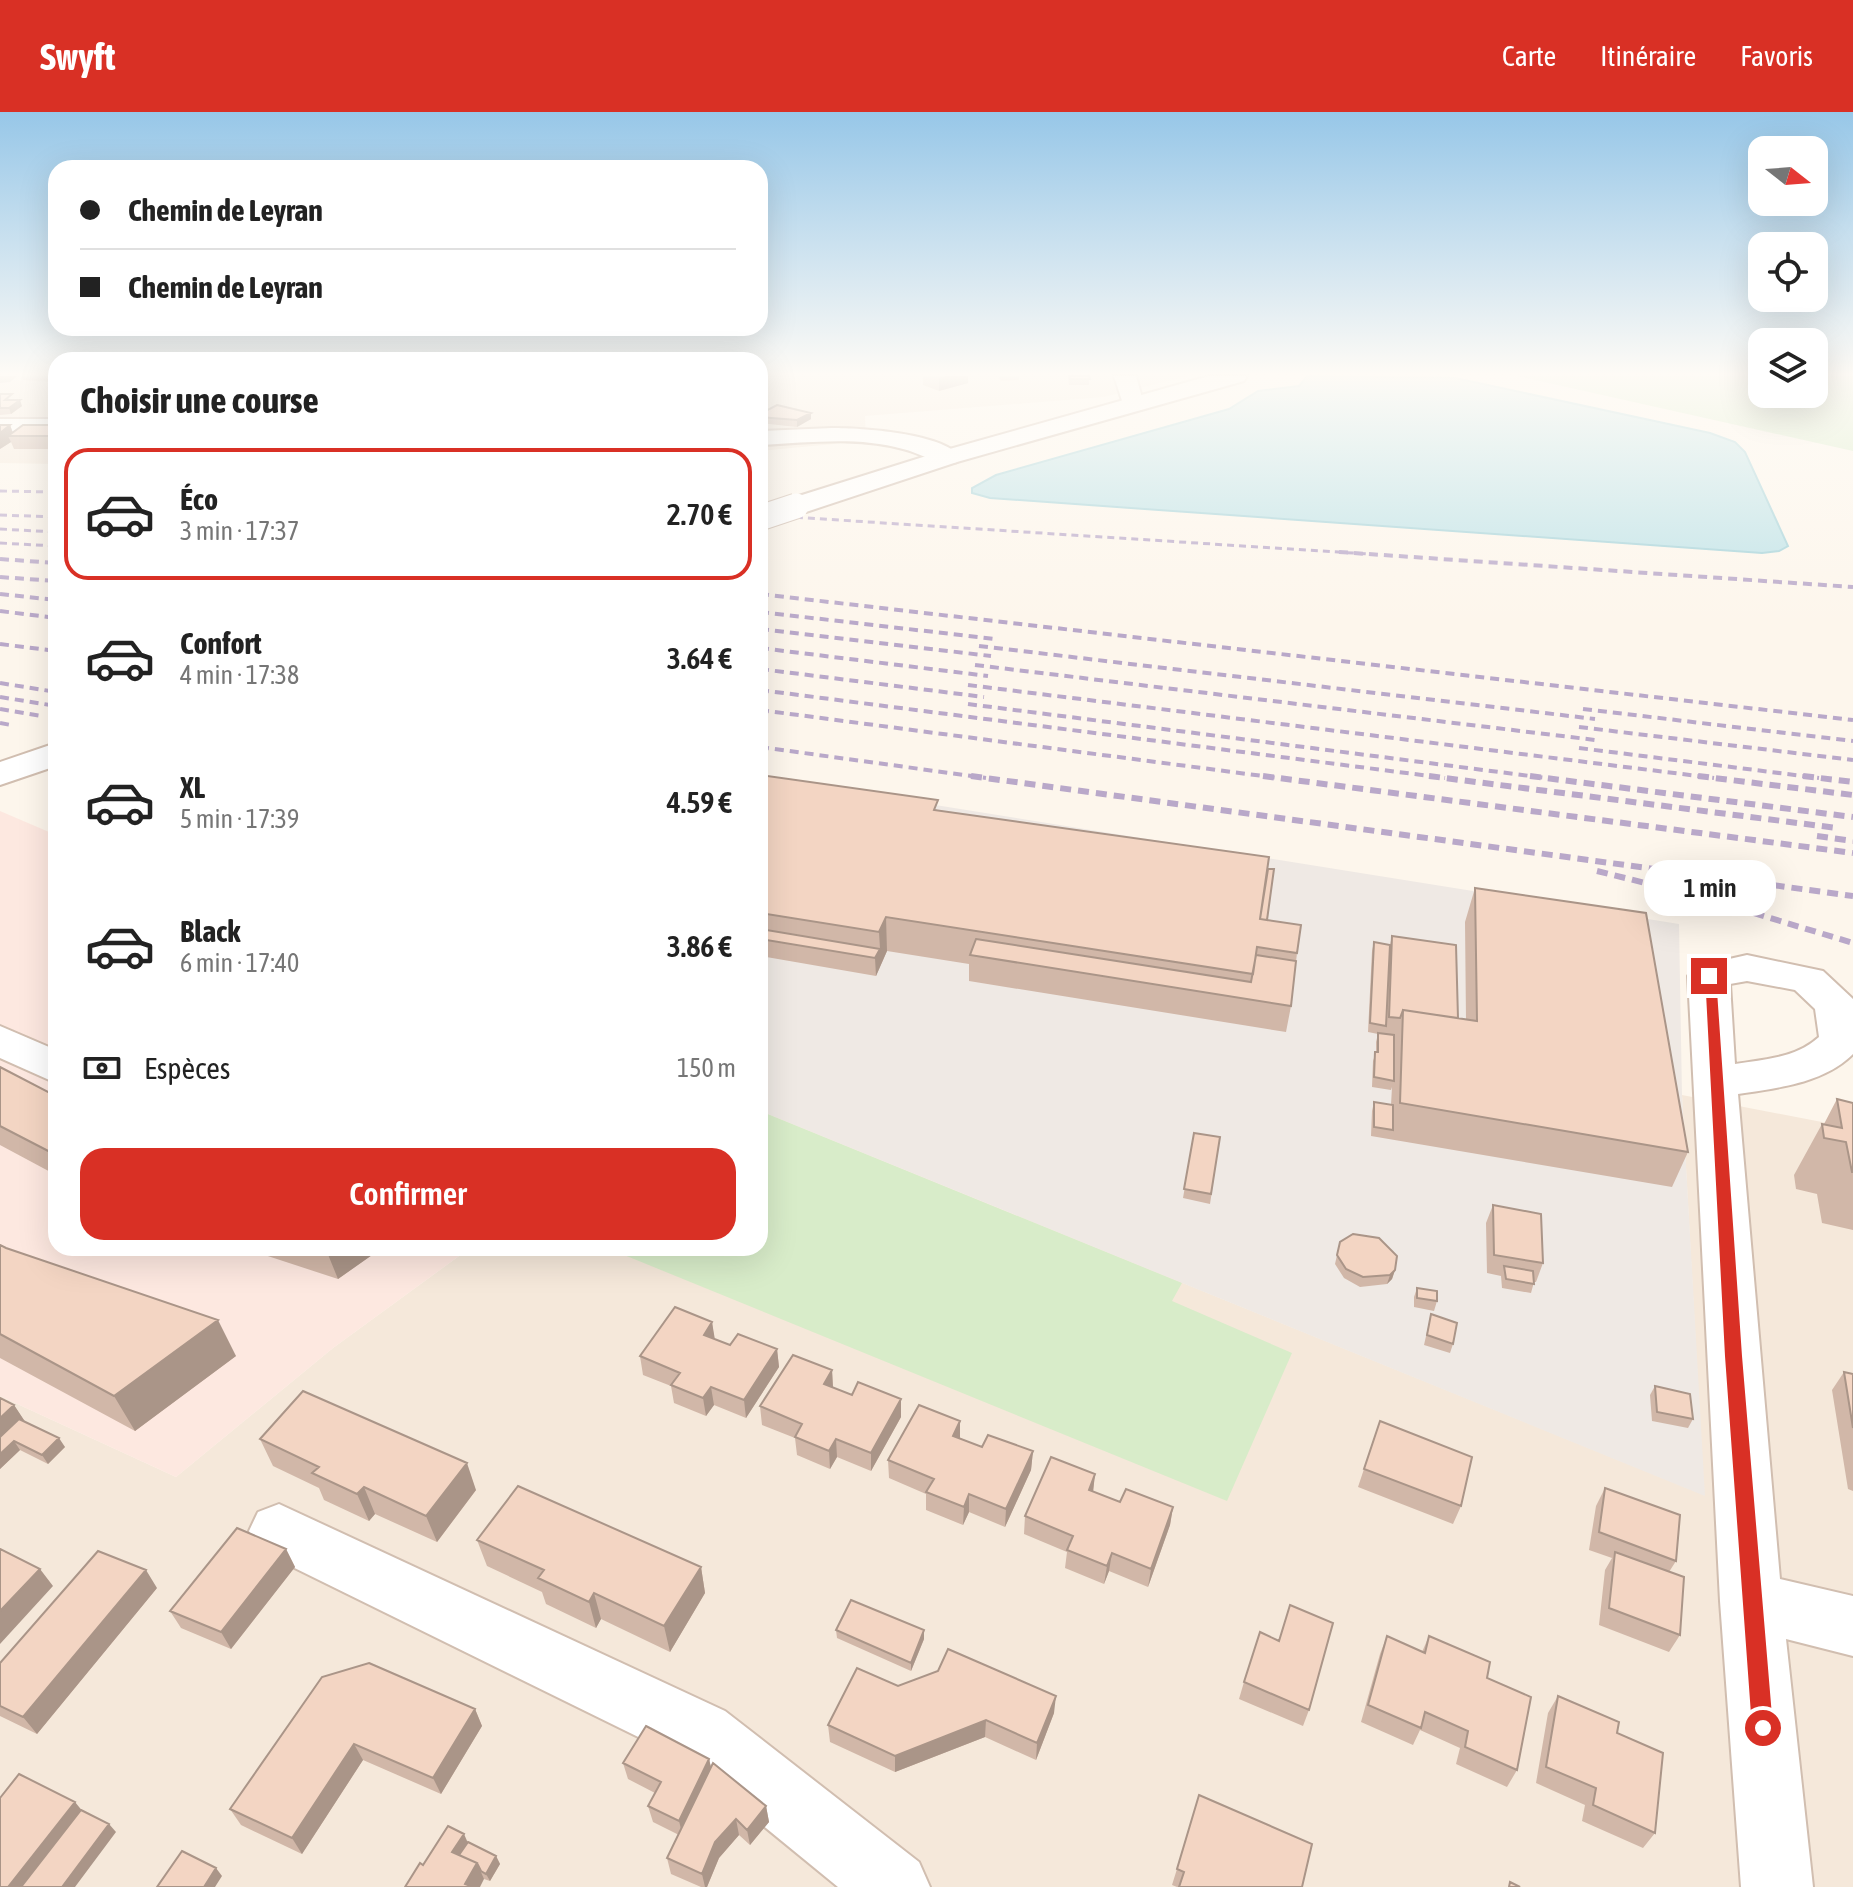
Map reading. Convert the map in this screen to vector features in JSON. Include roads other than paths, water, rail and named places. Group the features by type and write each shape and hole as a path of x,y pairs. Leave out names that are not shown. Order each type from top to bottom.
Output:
{"street":[{"path":"768,515 942,459"},
{"path":"0,774 48,757"},
{"path":"0,1040 48,1064"},
{"path":"1714,1082 1751,1601 1777,1887"},
{"path":"279,1531 702,1734 894,1887"},
{"path":"1751,1601 1853,1626"}],"water":[{"path":"1053,459 1748,459 1788,546 1779,551 1762,553 990,498 972,493 972,488 996,475"}],"railway":[{"path":"0,491 48,492"},
{"path":"0,515 48,517"},
{"path":"768,516 1368,554"},
{"path":"0,529 48,532"},
{"path":"0,543 48,546"},
{"path":"1339,552 1853,587"},
{"path":"0,559 48,562"},
{"path":"0,577 48,580"},
{"path":"0,594 48,599"},
{"path":"768,595 1853,720"},
{"path":"0,611 48,617"},
{"path":"768,613 995,639"},
{"path":"768,630 991,656"},
{"path":"0,644 48,650"},
{"path":"979,646 1595,719"},
{"path":"768,649 988,676"},
{"path":"975,665 1595,740"},
{"path":"768,670 984,697"},
{"path":"0,683 48,691"},
{"path":"968,685 1714,778"},
{"path":"768,691 1445,778"},
{"path":"0,697 48,705"},
{"path":"968,704 1546,778"},
{"path":"0,709 42,716"},
{"path":"1583,709 1853,741"},
{"path":"768,711 1278,778"},
{"path":"0,723 11,725"},
{"path":"1579,727 1853,760"},
{"path":"768,748 986,778"},
{"path":"1579,748 1803,776"},
{"path":"971,776 1853,896"},
{"path":"1263,776 1853,853"},
{"path":"1429,776 1837,828"},
{"path":"1530,776 1853,817"},
{"path":"1698,776 1853,795"},
{"path":"1803,776 1853,782"},
{"path":"1803,776 1819,778"},
{"path":"1817,836 1853,841"},
{"path":"1597,871 1694,895 1853,943"}]}
